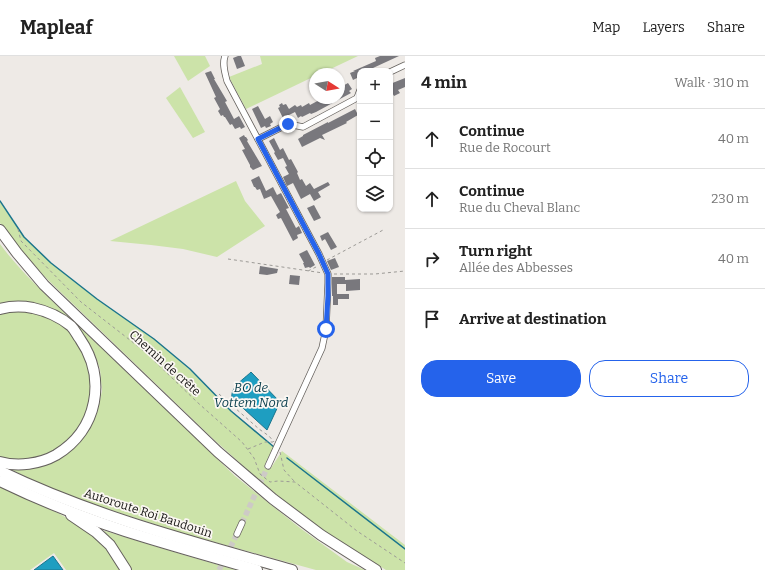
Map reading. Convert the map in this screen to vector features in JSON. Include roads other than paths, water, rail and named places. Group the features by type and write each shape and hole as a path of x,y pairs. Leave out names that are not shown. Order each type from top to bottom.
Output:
{"highway":[{"path":"0,230 44,285 218,452 274,499 321,535 376,570"},
{"path":"0,309 23,306 43,310 58,317 72,327 89,353 96,380 93,408 88,420 82,430 65,449 44,461 30,464 17,465 0,462"},
{"name":"Autoroute Roi Baudouin","path":"0,471 30,486 129,523 292,570"},
{"path":"0,481 60,508 125,531 258,570"},
{"path":"60,508 96,532 110,545 126,570"}],"street":[{"path":"225,56 223,60 227,81 319,254 328,274 326,329 322,348 276,443 268,466"},
{"path":"393,71 405,65"},
{"path":"258,139 288,124 303,127 357,98"},
{"path":"237,534 242,523"}],"water":[{"name":"BO de Vottem Nord","path":"251,372 280,402 267,430 232,398 235,387"},
{"path":"53,556 63,570 34,570"}],"waterway":[{"path":"0,201 24,237 51,263 97,299 154,339 190,369 231,411 274,447"},
{"path":"287,458 405,549"}],"tunnel":[{"path":"242,523 268,466"},
{"path":"219,570 237,534"}]}
